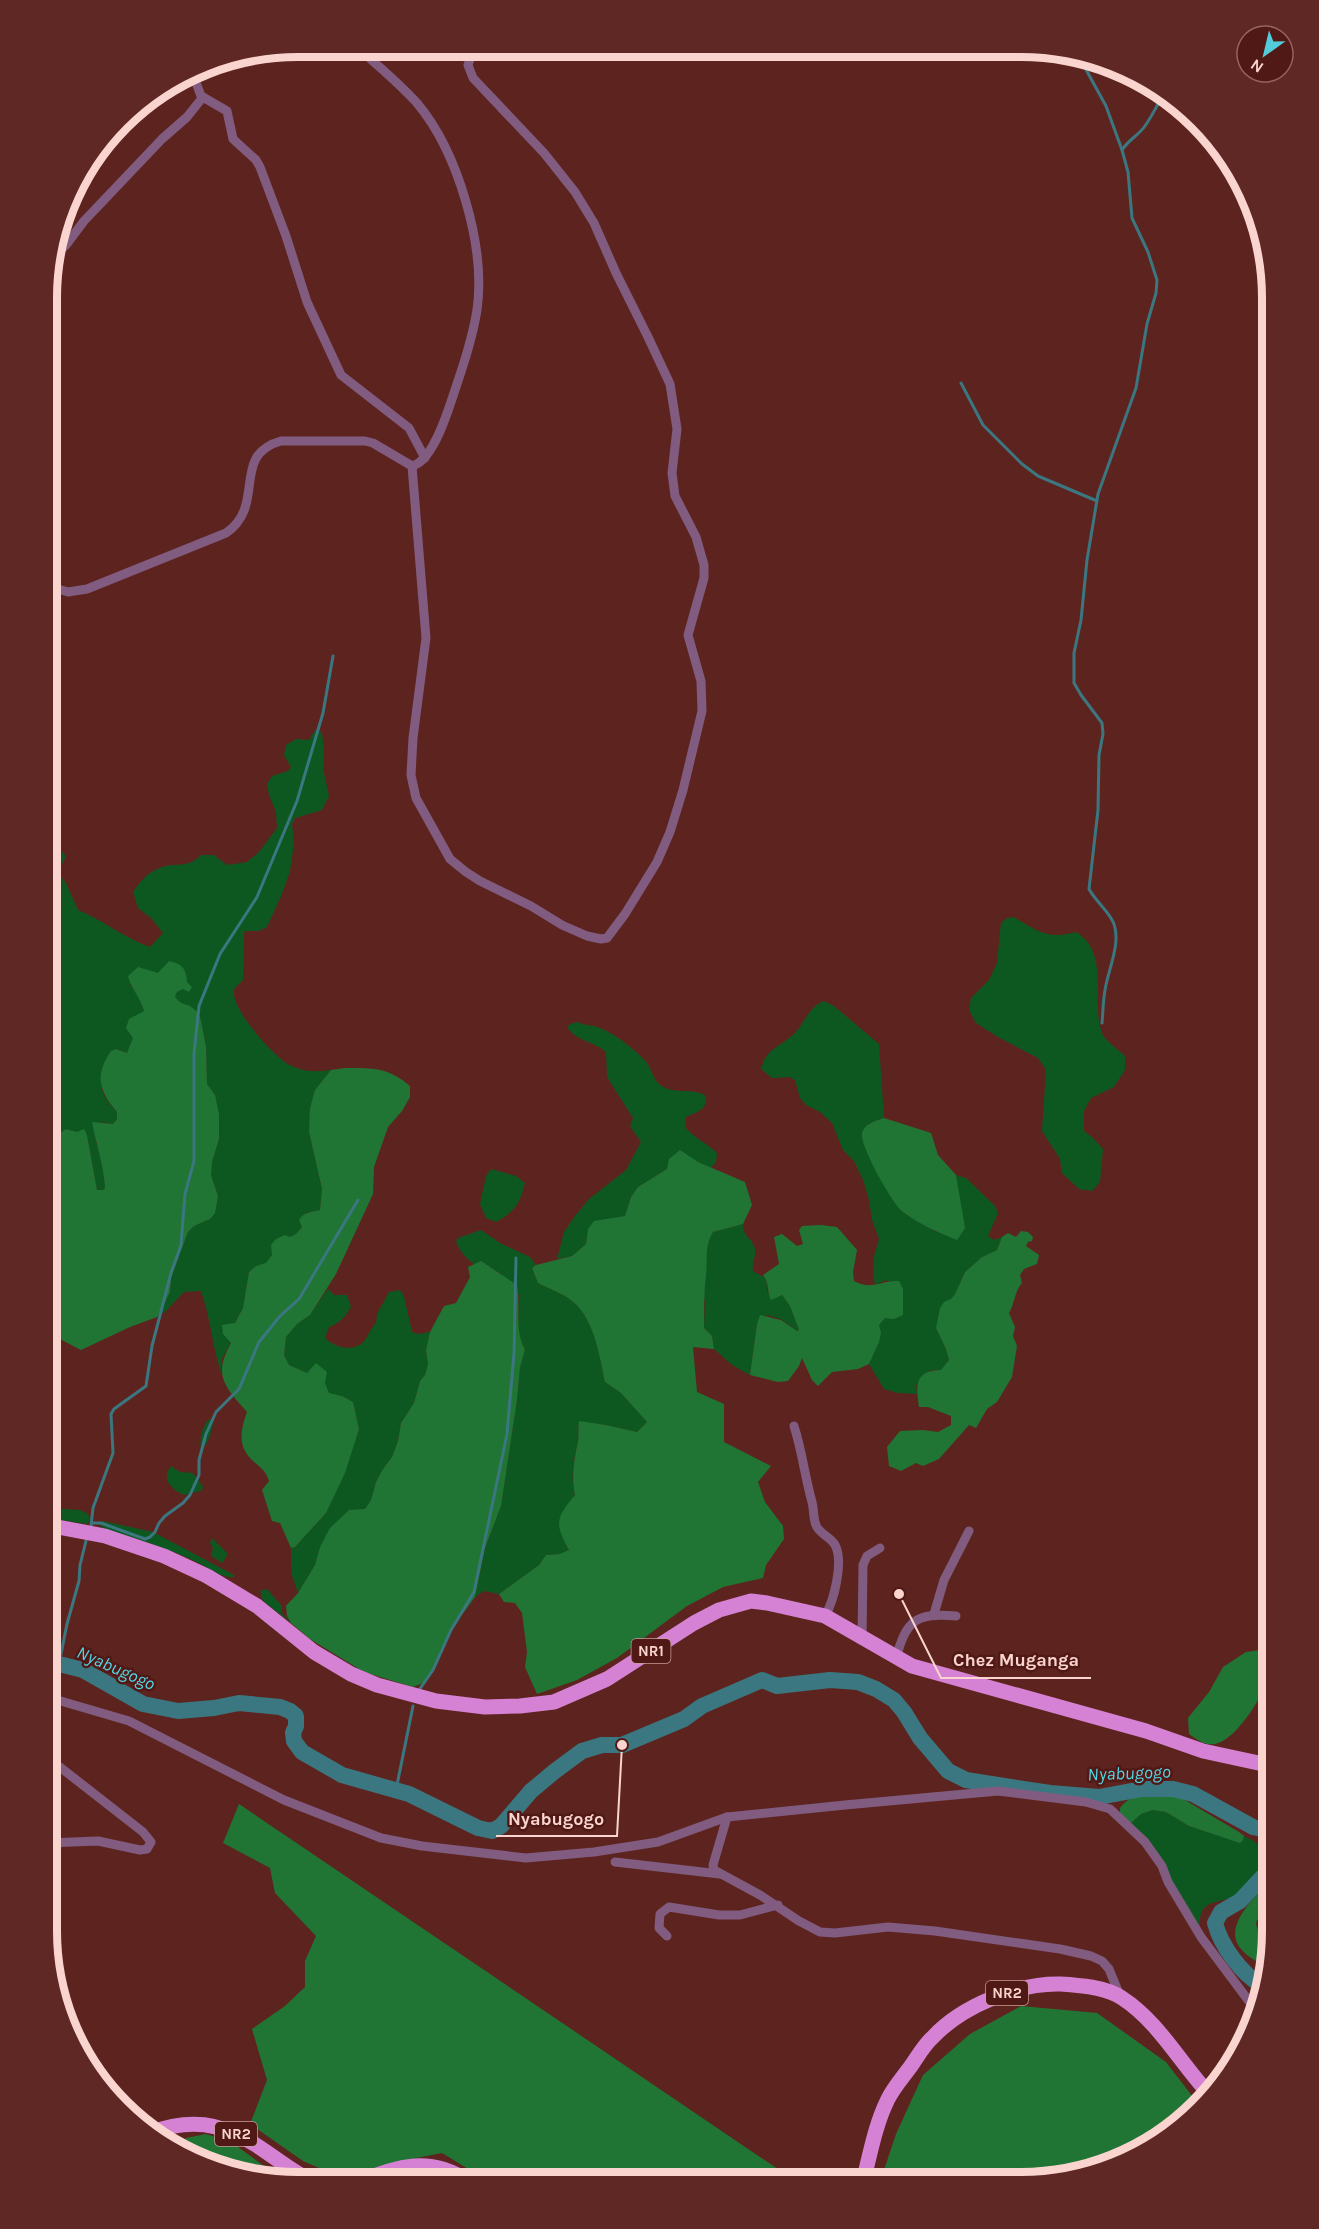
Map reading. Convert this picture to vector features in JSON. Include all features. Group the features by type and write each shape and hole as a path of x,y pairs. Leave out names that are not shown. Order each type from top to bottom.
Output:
{"highway":[{"name":"NR1","path":"57,1527 105,1536 171,1559 232,1589 269,1614 314,1652 351,1674 377,1685 417,1697 457,1705 520,1706 554,1702 572,1696 608,1679 694,1623 719,1610 751,1601 825,1616 912,1666 1146,1731 1203,1751 1262,1764"},
{"name":"NR2","path":"866,2172 888,2100 921,2051 933,2036 952,2021 982,2003 1005,1994 1046,1984 1088,1987 1120,1996 1158,2029 1204,2088"},
{"name":"NR2","path":"161,2129 189,2123 215,2126 241,2136 298,2172"},
{"path":"387,2172 419,2165 454,2172"}],"street":[{"path":"57,589 68,592 87,589 226,533 243,515 248,502 253,461 258,452 271,444 281,441 374,443 412,466 418,465 425,458 444,425 464,364 477,309 478,278 470,216 461,183 443,144 418,105 368,57"},
{"path":"412,466 426,638 413,738 411,775 416,798 450,859 466,872 587,936 607,938 625,914 657,862 670,832 683,790 702,711 701,681 687,635 704,578 704,565 696,537 675,496 672,473 677,429 670,384 594,223 575,192 544,153 473,78 468,65 471,57"},
{"path":"195,80 203,97 227,111 233,139 256,160 260,167 286,236 307,302 341,375 409,428 425,458"},
{"path":"63,248 84,221 162,139 187,117 203,97"},
{"path":"794,1426 801,1449 801,1460 806,1471 816,1527 835,1545 838,1557 836,1583 825,1616"},
{"path":"934,1614 944,1580 969,1531"},
{"path":"862,1639 862,1565 867,1556 880,1548"},
{"path":"896,1658 902,1636 910,1624 923,1616 934,1614 956,1616"},
{"path":"57,1700 129,1721 220,1769 317,1814 381,1838 422,1846 526,1858 594,1852 658,1842 727,1817 999,1791 1086,1802 1110,1809 1145,1842 1162,1866 1168,1882 1201,1937 1251,2003"},
{"path":"57,1766 143,1832 151,1842 147,1849 140,1850 98,1841 57,1843"},
{"path":"727,1817 713,1865 714,1870 778,1905 812,1929 827,1933 888,1927 935,1931 1075,1952 1102,1961 1109,1969 1120,1996"},
{"path":"615,1862 720,1874"},
{"path":"667,1936 659,1928 660,1914 669,1907 719,1915 740,1915 778,1905"}],"green space":[{"path":"316,729 322,733 323,768 329,796 322,810 295,818 292,824 294,844 290,871 282,894 267,927 259,931 245,931 243,980 234,990 239,1008 246,1020 283,1060 305,1070 331,1070 315,1090 309,1132 322,1189 320,1210 306,1213 302,1227 296,1234 272,1255 266,1264 256,1266 249,1272 243,1308 234,1324 231,1342 222,1358 221,1372 201,1291 184,1292 157,1317 170,1292 171,1278 188,1232 194,1226 210,1219 218,1196 211,1176 212,1162 219,1139 215,1095 207,1084 206,1047 201,1021 190,1006 181,1004 175,997 177,992 183,989 158,973 130,984 141,1000 144,1011 137,1016 134,1038 127,1053 117,1049 101,1081 104,1095 117,1112 117,1119 113,1124 100,1122 96,1142 104,1166 105,1188 97,1190 87,1135 66,1129 57,1135 57,945 60,938 57,931 57,879 62,878 66,883 78,910 150,947 163,933 151,918 138,908 133,892 138,885 157,869 185,864 196,860 201,855 214,855 227,865 247,862 259,852 277,828 276,812 267,784 272,776 288,771 291,767 284,755 286,745 296,739 309,740"},
{"path":"57,846 66,856 63,863 57,865"},
{"path":"1014,917 1043,933 1058,935 1076,932 1087,941 1096,964 1099,1020 1102,1033 1125,1056 1125,1070 1114,1087 1091,1098 1084,1111 1084,1131 1103,1149 1100,1182 1092,1191 1079,1189 1062,1173 1060,1159 1042,1131 1046,1070 1038,1058 976,1023 969,1010 971,998 989,980 997,963 1001,923 1007,918"},
{"path":"169,961 182,967 186,973 187,982 192,987 189,992 183,989 177,992 175,997 199,1013 206,1047 207,1084 215,1095 219,1114 219,1139 212,1162 211,1175 218,1196 215,1213 210,1219 194,1226 188,1232 171,1278 170,1292 157,1317 81,1350 57,1338 57,1135 66,1129 77,1132 84,1129 97,1190 103,1190 105,1188 102,1163 92,1122 113,1124 117,1119 117,1112 106,1097 101,1075 111,1051 116,1049 127,1053 133,1038 126,1028 129,1019 144,1011 128,976 138,967 158,973"},
{"path":"824,1001 834,1006 879,1044 884,1118 868,1124 877,1173 901,1211 938,1233 959,1197 956,1175 966,1178 995,1206 998,1213 988,1236 994,1240 1002,1237 997,1250 982,1257 965,1272 936,1328 949,1360 941,1370 931,1370 916,1385 917,1394 898,1393 884,1389 869,1364 878,1340 879,1325 885,1318 903,1315 903,1289 886,1280 875,1285 874,1256 879,1239 863,1180 854,1161 843,1150 832,1123 820,1112 806,1105 800,1098 795,1080 789,1077 772,1078 761,1069 766,1057 793,1035 810,1012"},
{"path":"576,1022 601,1028 623,1041 647,1063 655,1079 667,1089 701,1093 706,1096 703,1107 686,1117 685,1127 717,1153 716,1162 711,1168 698,1162 667,1169 638,1187 631,1197 625,1216 588,1229 586,1244 572,1256 557,1259 564,1232 575,1216 589,1199 626,1170 641,1142 630,1126 633,1118 607,1077 606,1052 570,1031 567,1026"},
{"path":"345,1068 379,1070 394,1075 410,1086 410,1097 402,1111 388,1127 374,1167 373,1194 336,1274 310,1315 297,1324 286,1337 284,1355 289,1365 307,1373 316,1363 327,1372 325,1383 329,1393 353,1402 359,1429 345,1473 326,1513 295,1547 291,1548 280,1523 272,1521 262,1490 269,1481 264,1471 247,1454 242,1442 243,1424 247,1412 232,1395 224,1380 223,1364 231,1343 223,1334 222,1325 235,1323 243,1308 249,1272 256,1266 266,1263 272,1255 271,1245 276,1239 296,1234 302,1227 299,1220 303,1215 320,1210 322,1189 309,1132 310,1108 315,1090 331,1070"},
{"path":"884,1118 931,1133 938,1155 956,1175 965,1228 957,1240 929,1228 903,1212 885,1187 871,1162 862,1134 868,1125"},
{"path":"680,1150 698,1162 745,1182 752,1205 743,1224 713,1232 708,1243 704,1328 712,1336 714,1349 693,1347 697,1392 724,1404 724,1442 771,1466 758,1482 765,1502 783,1526 784,1539 766,1565 763,1578 723,1587 687,1606 617,1658 577,1680 537,1694 525,1667 527,1652 522,1613 515,1603 504,1602 499,1594 539,1565 546,1555 560,1554 569,1550 561,1533 559,1521 575,1495 573,1475 579,1421 637,1432 647,1422 621,1393 605,1382 594,1336 584,1314 568,1298 538,1283 532,1268 572,1256 586,1244 588,1229 594,1221 625,1216 631,1197 638,1187 667,1169 669,1159"},
{"path":"491,1169 516,1176 525,1183 515,1207 496,1222 486,1218 480,1204 486,1176"},
{"path":"743,1224 755,1249 753,1271 766,1279 767,1292 782,1295 790,1306 799,1330 797,1331 781,1319 767,1315 757,1324 750,1375 732,1365 714,1349 712,1336 704,1328 703,1291 707,1242 713,1232"},
{"path":"802,1226 837,1227 857,1250 853,1272 854,1281 871,1285 899,1281 903,1289 903,1315 894,1319 885,1318 879,1325 881,1333 879,1342 869,1364 858,1369 832,1372 818,1386 812,1380 802,1358 788,1381 778,1382 750,1375 760,1315 781,1320 797,1331 799,1330 790,1306 782,1295 771,1300 763,1275 779,1264 774,1237 782,1234 797,1246 803,1244 799,1230"},
{"path":"481,1230 500,1243 530,1257 536,1265 532,1268 538,1283 577,1305 590,1324 605,1382 621,1393 647,1422 637,1432 579,1422 573,1475 575,1495 565,1514 563,1529 569,1550 561,1554 546,1555 539,1565 499,1594 484,1591 475,1597 485,1548 501,1506 520,1367 525,1350 518,1338 519,1295 500,1273 481,1262 474,1264 471,1262 461,1252 456,1242 458,1238"},
{"path":"1021,1231 1028,1232 1033,1237 1026,1246 1039,1255 1037,1264 1024,1269 1020,1275 1022,1283 1017,1290 1009,1313 1015,1327 1013,1336 1017,1346 1012,1377 997,1402 987,1409 976,1428 969,1425 939,1459 923,1466 916,1463 901,1471 889,1466 887,1447 900,1431 938,1432 951,1425 951,1416 928,1407 919,1407 918,1399 921,1377 926,1373 941,1370 949,1360 936,1328 940,1308 955,1294 965,1272 982,1257 997,1250 1002,1237 1008,1233 1016,1237"},
{"path":"481,1261 517,1285 519,1326 525,1350 520,1367 501,1506 485,1548 475,1597 451,1630 433,1670 423,1683 413,1687 364,1672 310,1639 291,1623 287,1616 286,1606 298,1593 315,1565 320,1547 330,1528 349,1510 365,1509 371,1500 376,1482 392,1457 401,1423 414,1403 420,1381 425,1375 428,1364 426,1350 430,1332 444,1306 456,1303 470,1277 468,1267"},
{"path":"328,1289 334,1295 347,1295 351,1307 342,1319 329,1327 325,1338 345,1348 356,1347 365,1340 376,1323 377,1314 389,1292 400,1290 404,1296 412,1332 418,1334 430,1332 426,1350 428,1364 414,1403 401,1423 392,1457 376,1482 371,1500 365,1509 355,1511 320,1547 315,1565 298,1593 291,1573 291,1548 295,1547 326,1513 359,1429 353,1402 342,1396 329,1394 325,1383 289,1365 284,1355 286,1337 297,1324 310,1315"},
{"path":"209,1419 213,1421 212,1429 201,1450 202,1434"},
{"path":"171,1466 180,1472 193,1473 203,1487 201,1491 184,1495 175,1490 167,1479"},
{"path":"57,1509 80,1510 88,1514 90,1520 87,1524 57,1520"},
{"path":"103,1521 153,1532 234,1577 222,1575 165,1549 104,1529 99,1524"},
{"path":"212,1538 228,1554 222,1563 211,1556"},
{"path":"267,1589 282,1606 281,1612 291,1623 263,1601 260,1591"},
{"path":"1262,1650 1262,1693 1249,1715 1231,1735 1214,1744 1204,1743 1189,1734 1188,1718 1209,1692 1223,1667 1246,1652"},
{"path":"1147,1793 1178,1796 1239,1832 1244,1836 1243,1840 1240,1843 1189,1826 1166,1812 1153,1810 1141,1814 1131,1823 1120,1815 1120,1808 1125,1802"},
{"path":"239,1804 782,2172 473,2172 442,2153 359,2172 328,2172 303,2161 250,2124 267,2080 252,2029 285,2006 305,1987 305,1961 316,1936 275,1893 270,1868 223,1843"},
{"path":"1153,1810 1166,1812 1189,1826 1240,1842 1244,1836 1262,1847 1262,1870 1245,1891 1206,1906 1200,1918 1200,1929 1131,1823 1141,1814"},
{"path":"1262,1889 1262,1917 1257,1920 1256,1924 1262,1935 1260,1963 1241,1949 1236,1939 1239,1920"},
{"path":"1021,2006 1097,2013 1166,2062 1194,2098 1168,2122 1142,2140 1113,2154 1083,2164 1052,2170 1021,2172 883,2172 896,2134 923,2075 970,2034"},
{"path":"206,2134 231,2142 270,2170 236,2164 206,2154 181,2142 186,2138"}],"waterway":[{"path":"1084,65 1106,106 1122,150 1128,172 1132,218 1148,252 1157,280 1136,388 1098,494 1087,560 1081,620 1074,653 1074,683 1102,723 1103,734 1099,755 1098,810 1089,889 1112,919 1116,940 1105,990 1102,1023"},
{"path":"1122,150 1145,126 1160,101"},
{"path":"961,383 983,425 1022,464 1038,476 1097,501"},
{"path":"91,1526 93,1508 113,1453 111,1414 114,1409 146,1386 152,1346 171,1273 181,1245 185,1194 194,1161 194,1054 199,1006 220,954 257,897 297,801 323,713 333,656"},
{"path":"93,1523 101,1523 145,1539 155,1532 165,1516 190,1495 199,1475 199,1460 206,1434 216,1412 239,1389 259,1342 280,1316 299,1299 358,1200"},
{"path":"419,1690 433,1670 451,1630 474,1592 507,1434 514,1353 516,1258"},
{"path":"59,1664 86,1541"},
{"name":"Nyabugogo","path":"57,1664 83,1670 143,1704 178,1711 239,1703 280,1707 296,1716 294,1741 302,1752 342,1775 409,1794 478,1828 492,1831 501,1826 531,1791 582,1751 602,1745 622,1745 684,1719 702,1706 762,1680 777,1686 830,1680 858,1682 876,1689 894,1700 920,1738 948,1771 966,1780 1050,1793 1099,1797 1142,1789 1173,1789 1193,1794 1253,1827 1262,1829"},
{"path":"396,1790 413,1706"},
{"name":"Nyabugogo","path":"1256,1982 1233,1959 1215,1923 1221,1912 1240,1901 1262,1878"}],"place":[{"name":"Chez Muganga","path":"899,1594"},
{"name":"Nyabugogo","path":"622,1745"}]}
